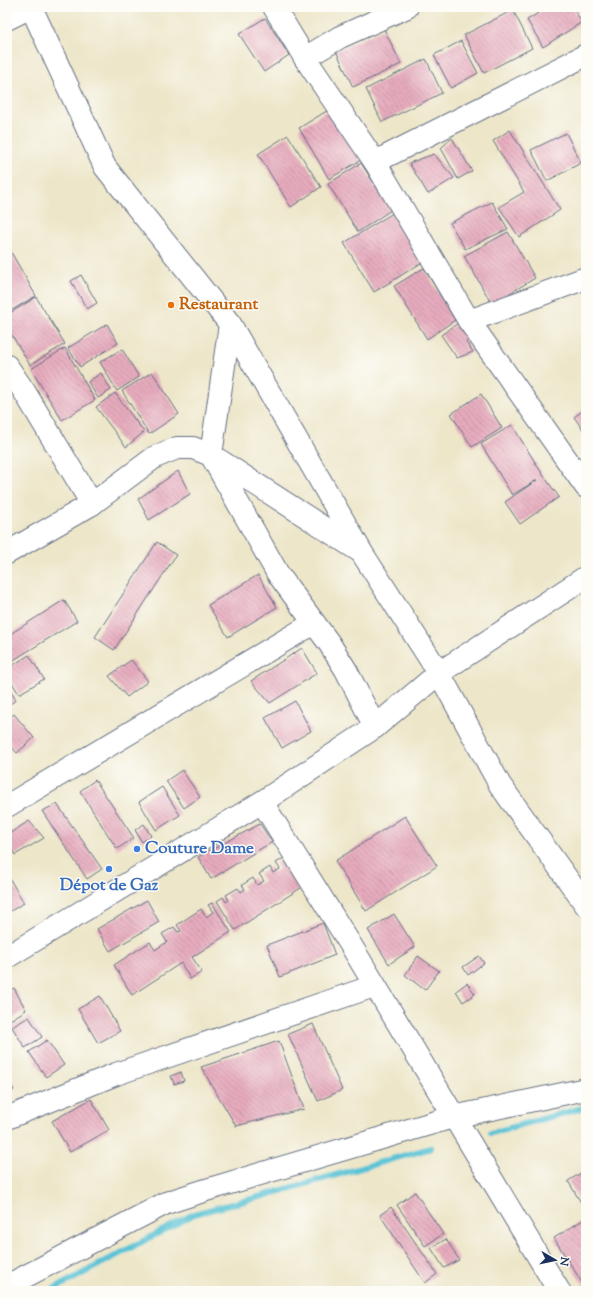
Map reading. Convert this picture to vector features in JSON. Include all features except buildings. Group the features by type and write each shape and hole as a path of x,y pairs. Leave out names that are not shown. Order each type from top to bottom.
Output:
{"street":[{"path":"7,19 31,7 105,168 230,324 362,553 438,673 500,785 586,905"},
{"path":"274,7 305,58 376,162 468,321 586,487"},
{"path":"305,58 340,37 407,7"},
{"path":"376,162 586,54"},
{"path":"468,321 586,278"},
{"path":"230,324 212,455 278,574 346,670 375,727"},
{"path":"7,366 24,391 92,504"},
{"path":"7,553 92,504 155,457 177,448 193,448 212,455 362,553"},
{"path":"7,956 262,802 375,727 438,673 586,577"},
{"path":"7,806 314,623"},
{"path":"262,802 352,947 374,986 559,1291"},
{"path":"7,1118 116,1074 374,986"},
{"path":"7,1286 166,1203 214,1187 454,1117 586,1089"}],"waterway":[{"path":"491,1133 586,1107"},
{"path":"50,1291 194,1214 431,1148"}],"place":[{"name":"Restaurant","path":"171,305"},
{"name":"Couture Dame","path":"137,849"},
{"name":"Dépot de Gaz","path":"109,869"}]}
